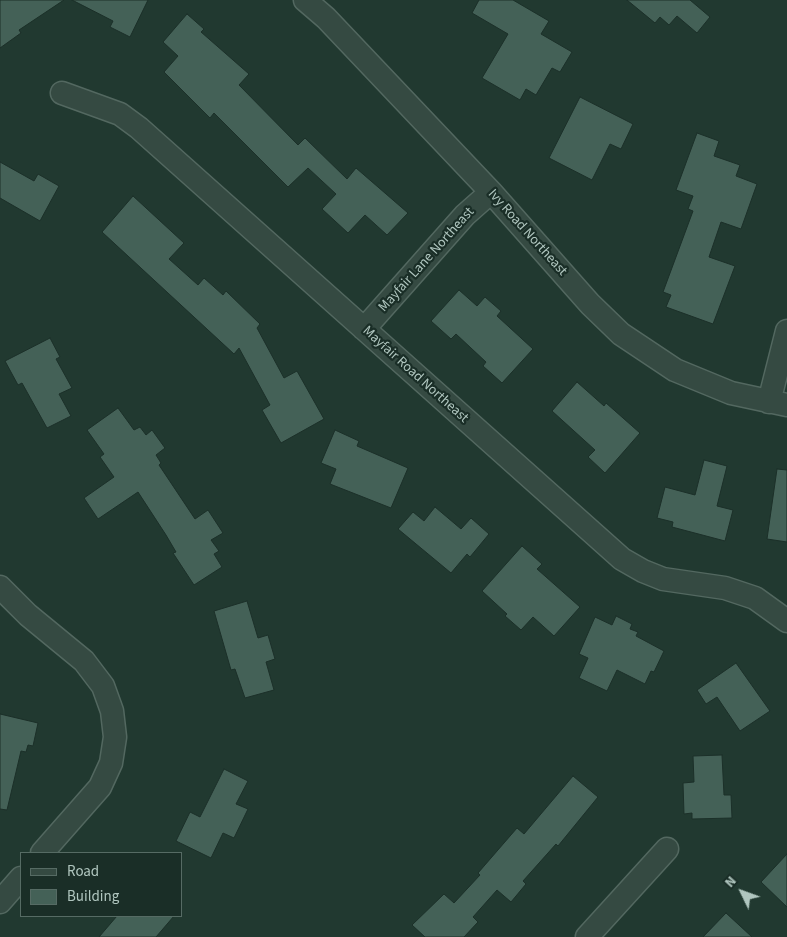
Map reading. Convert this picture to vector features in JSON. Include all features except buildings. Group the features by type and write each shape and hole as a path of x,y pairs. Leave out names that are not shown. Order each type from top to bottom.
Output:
{"street":[{"name":"Ivy Road Northeast","path":"305,0 326,18 491,192 590,304 621,334 675,370 731,393 778,403"},
{"name":"Mayfair Road Northeast","path":"62,93 120,114 139,128 622,559 643,571 663,579 725,588 755,598 787,621"},
{"name":"Mayfair Lane Northeast","path":"364,329 465,215 491,192"},
{"path":"778,403 787,331"},
{"path":"0,587 28,615 84,661 103,686 112,711 115,737 110,763 100,787 43,852"},
{"path":"587,937 667,849"},
{"path":"0,902 20,879"}]}
